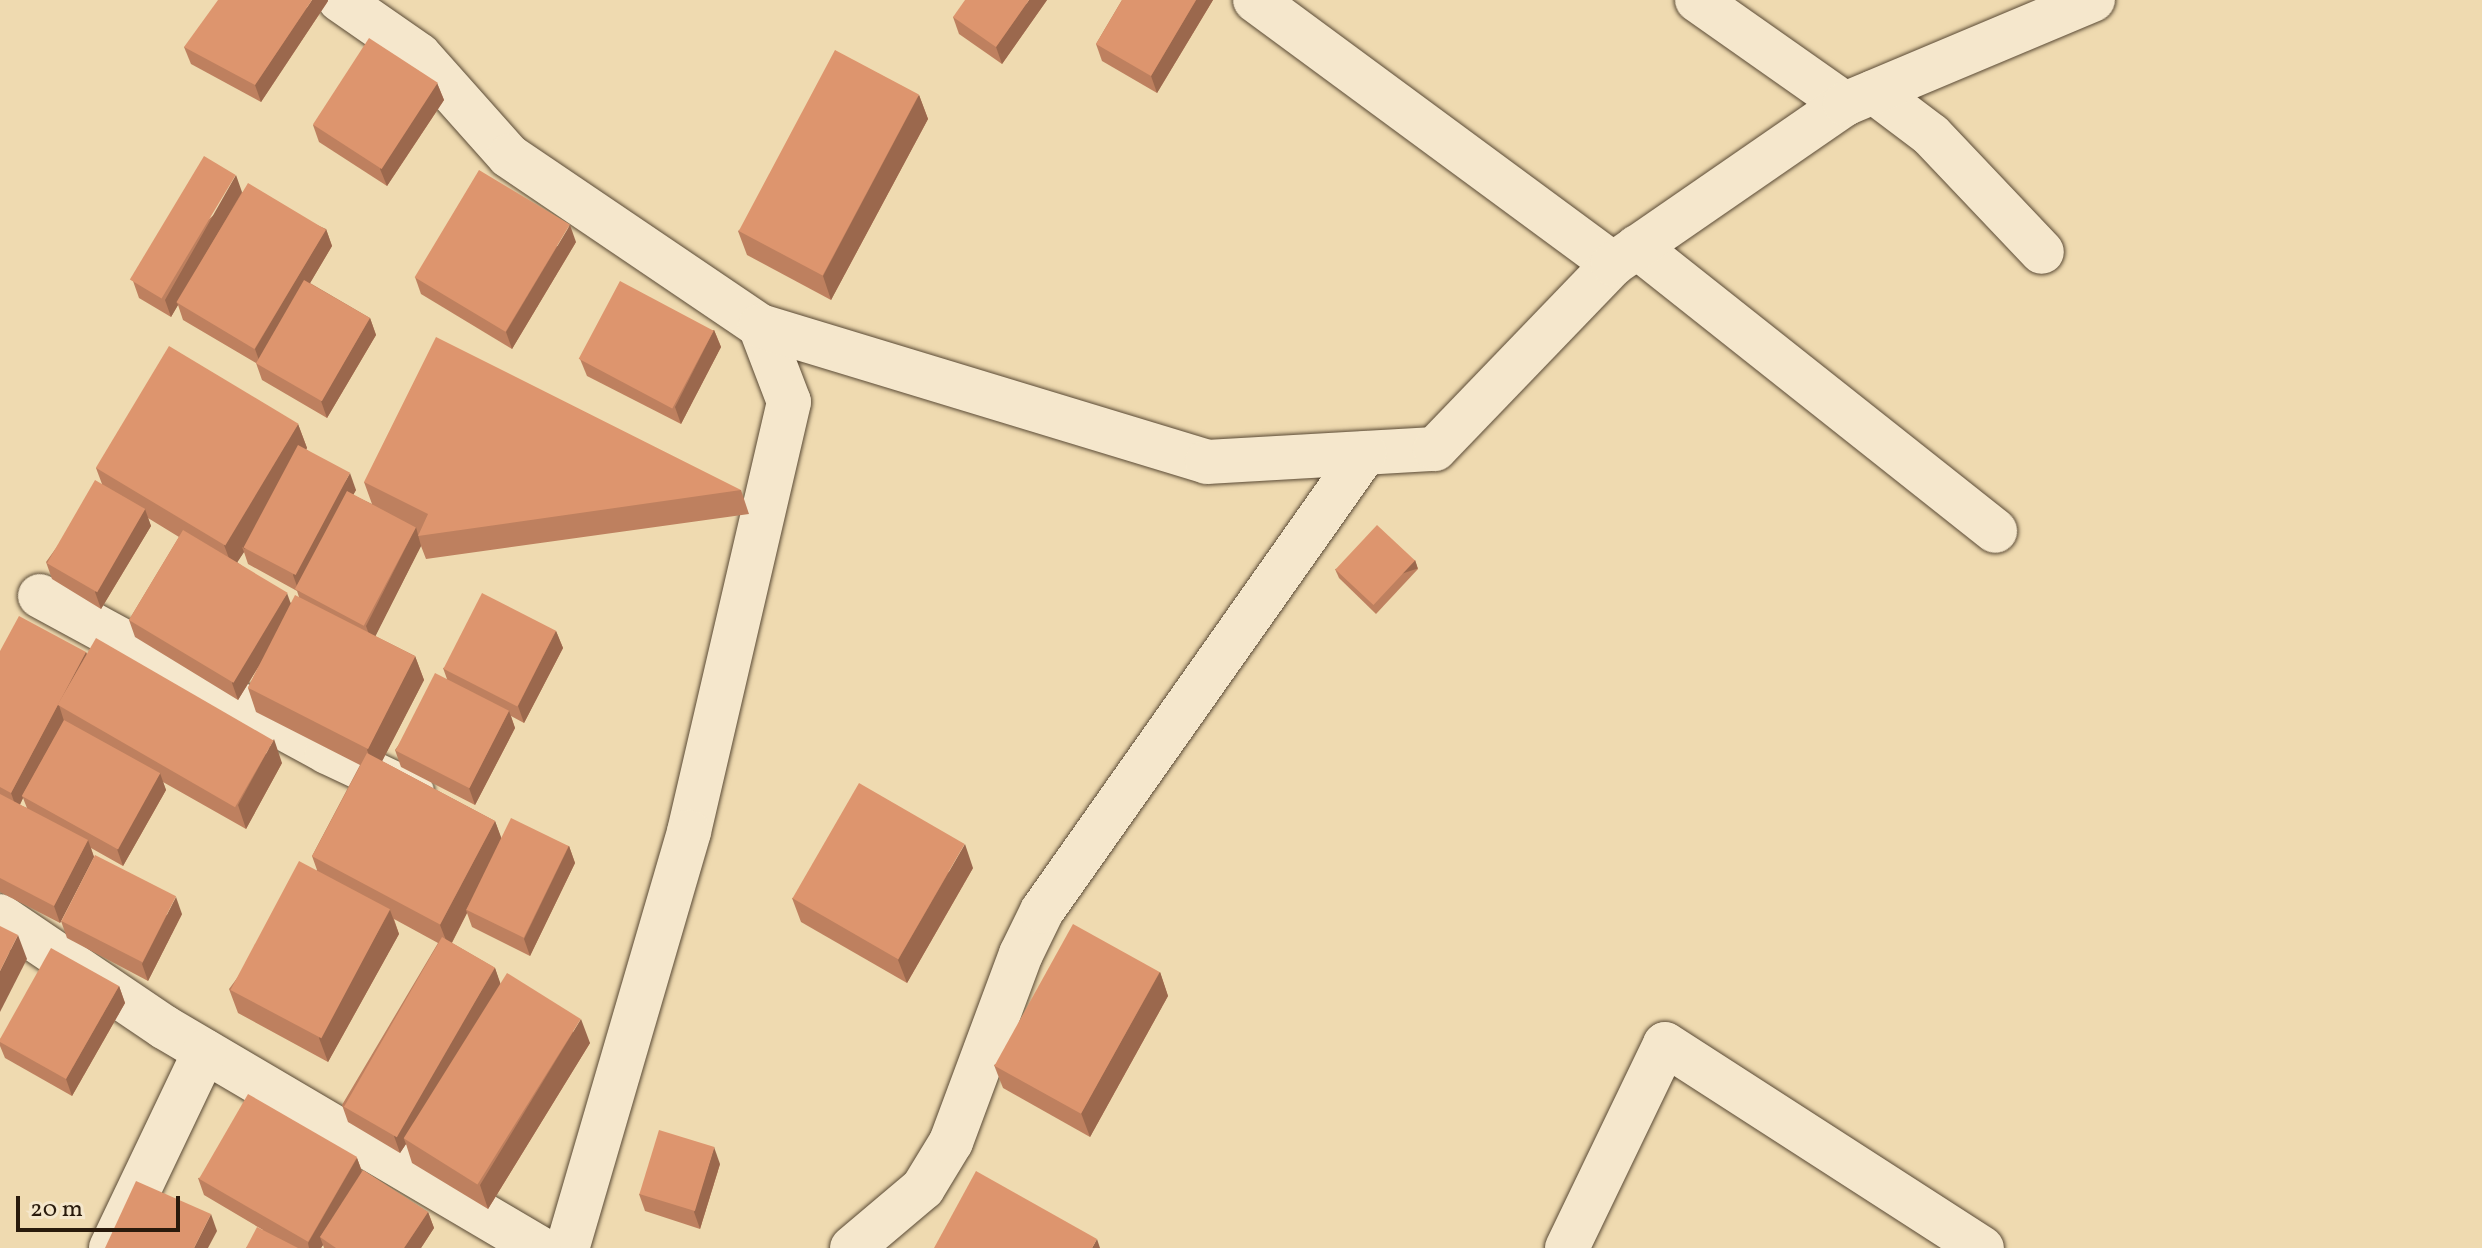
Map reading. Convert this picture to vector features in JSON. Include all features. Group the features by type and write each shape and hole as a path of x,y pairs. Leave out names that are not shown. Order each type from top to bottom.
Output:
{"street":[{"path":"340,0 419,55 509,156 760,326 1207,462 1435,449 1625,256 1860,98 2093,0"},
{"path":"1255,0 1625,256 1995,531"},
{"path":"1697,0 1860,98 1931,135 2042,252"},
{"path":"567,1248 689,832 789,402 760,326"},
{"path":"852,1248 923,1188 951,1142 1021,954 1042,911 1365,453"},
{"path":"60,556 28,612 449,810"},
{"path":"0,916 205,1051 539,1248"},
{"path":"1567,1248 1665,1044 1982,1248"},
{"path":"111,1248 205,1051"}],"building":[{"path":"218,0 312,0 255,85 184,47"},
{"path":"965,0 1029,0 996,47 953,17"},
{"path":"1122,0 1196,0 1151,76 1096,44"},
{"path":"369,38 438,83 382,169 313,124"},
{"path":"835,50 919,95 823,276 739,231"},
{"path":"204,156 236,175 162,298 130,279"},
{"path":"479,170 570,225 505,332 415,277"},
{"path":"248,183 326,230 254,349 176,302"},
{"path":"304,280 370,318 322,401 256,363"},
{"path":"620,281 714,331 672,408 579,359"},
{"path":"436,337 741,490 418,536 428,514 364,482"},
{"path":"169,346 298,424 225,545 96,468"},
{"path":"298,445 350,473 296,575 244,547"},
{"path":"95,480 145,509 97,592 47,563"},
{"path":"347,491 416,528 364,626 295,589"},
{"path":"1377,525 1415,560 1373,605 1335,570"},
{"path":"183,530 288,593 233,683 129,620"},
{"path":"482,593 556,631 517,706 443,669"},
{"path":"295,595 415,656 368,749 248,688"},
{"path":"19,616 86,652 11,793 0,787 0,651"},
{"path":"96,638 274,740 235,807 58,705"},
{"path":"435,673 509,711 469,788 396,751"},
{"path":"64,720 160,773 118,849 22,796"},
{"path":"367,753 495,821 440,924 312,856"},
{"path":"859,783 965,844 898,959 792,898"},
{"path":"0,794 88,840 54,906 0,878"},
{"path":"511,818 569,846 524,938 466,910"},
{"path":"95,855 176,896 142,962 61,921"},
{"path":"299,861 390,909 321,1038 230,990"},
{"path":"1073,924 1160,972 1081,1114 994,1066"},
{"path":"0,926 18,935 0,971"},
{"path":"442,937 495,967 397,1137 344,1107"},
{"path":"51,948 119,986 66,1079 0,1042"},
{"path":"507,973 581,1019 477,1184 404,1138"},
{"path":"248,1094 357,1157 308,1242 199,1179"},
{"path":"659,1130 714,1147 695,1211 639,1194"},
{"path":"363,1170 428,1212 404,1248 336,1248 320,1237"},
{"path":"976,1171 1097,1239 1092,1248 934,1248"},
{"path":"136,1181 211,1214 194,1248 105,1248"},
{"path":"257,1227 298,1248 246,1248"}]}
